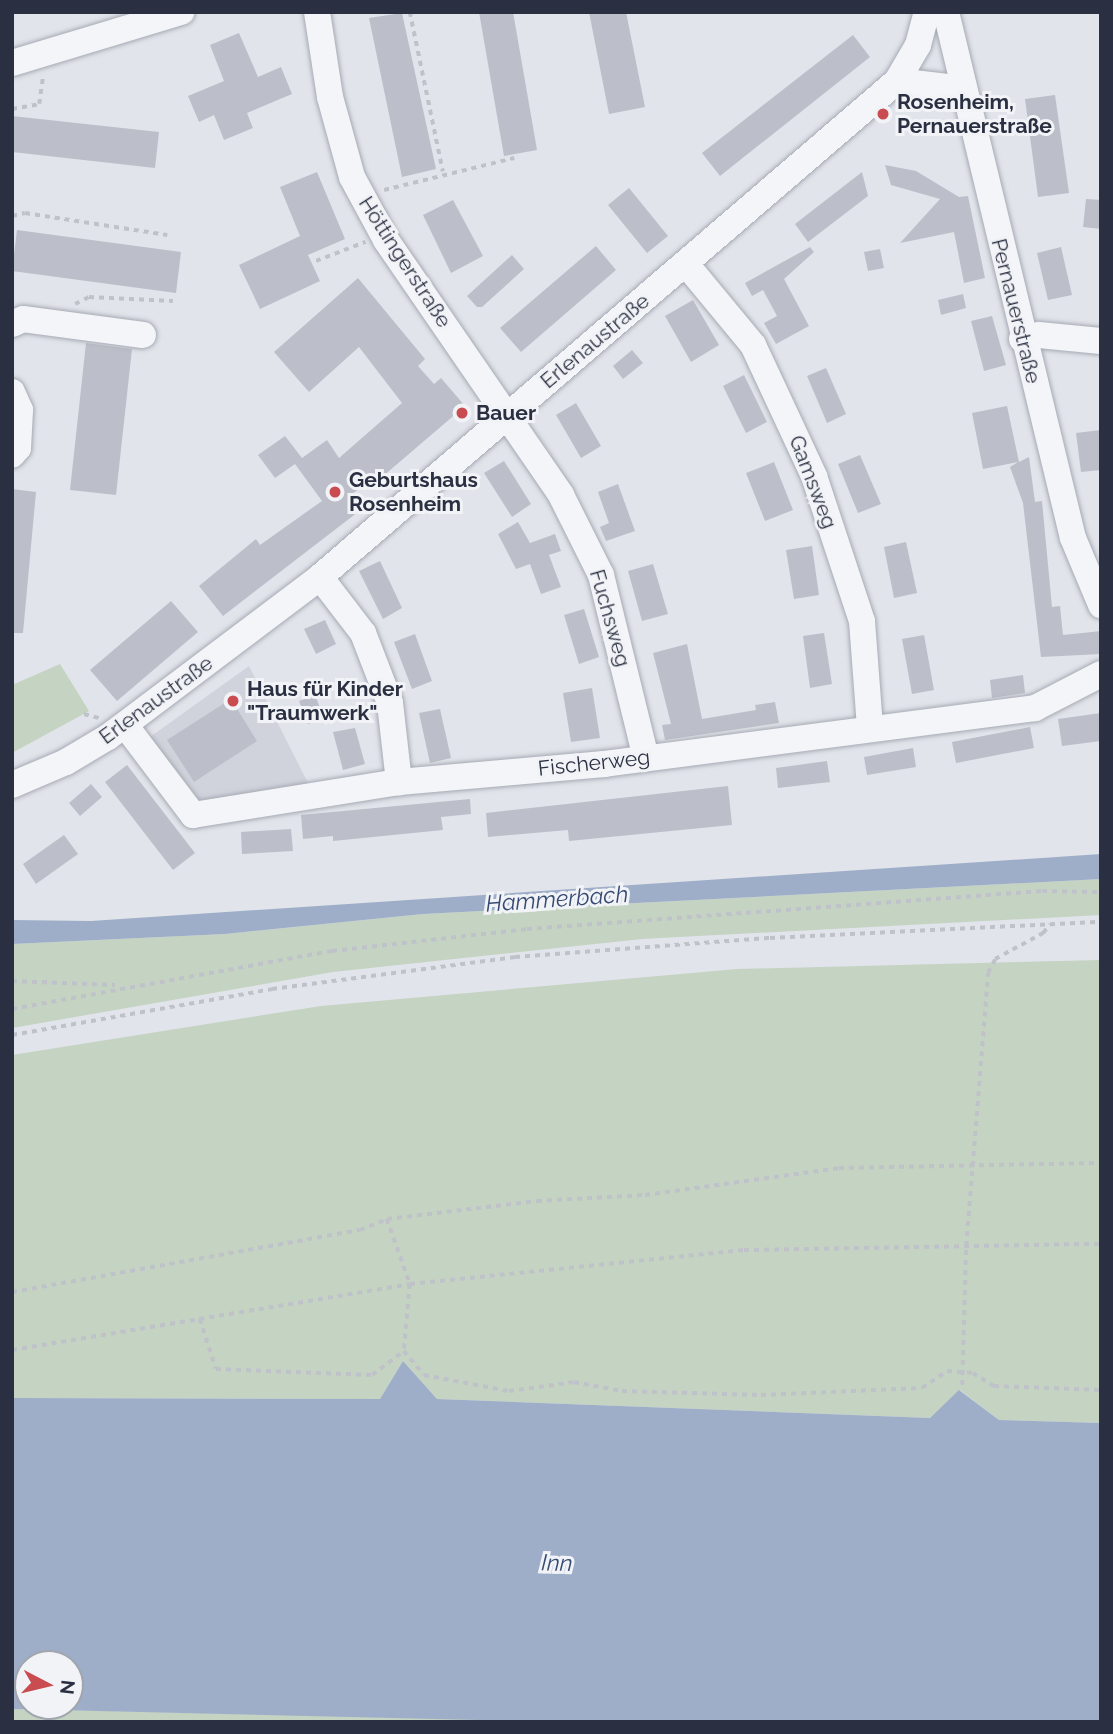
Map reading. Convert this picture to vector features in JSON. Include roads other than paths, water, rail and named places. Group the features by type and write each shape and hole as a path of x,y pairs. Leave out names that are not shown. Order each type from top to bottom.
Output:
{"street":[{"path":"12,63 181,12"},
{"name":"Höttingerstraße","path":"317,12 330,97 352,177 383,235 509,416"},
{"name":"Erlenaustraße","path":"12,785 66,762 125,725 320,577 897,81 918,45 927,12"},
{"name":"Pernauerstraße","path":"946,12 1022,338 1073,538 1101,605"},
{"path":"897,81 964,89"},
{"name":"Gamsweg","path":"686,264 752,345 814,476 862,621 870,728"},
{"path":"12,324 23,319 143,335"},
{"path":"1022,338 1039,335 1101,341"},
{"path":"12,392 20,410 18,448 12,455"},
{"name":"Fuchsweg","path":"509,416 561,495 601,575 646,758"},
{"path":"320,577 363,633 390,703 399,782"},
{"name":"Fischerweg","path":"125,725 193,815 399,782 646,758 1035,708 1101,674"}],"water":[{"name":"Hammerbach","path":"1101,854 1101,879 423,914 225,934 12,944 12,920 91,921"},
{"name":"Inn","path":"403,1361 437,1399 930,1418 959,1390 999,1420 1101,1423 1101,1722 565,1722 84,1711 84,1650 14,1650 12,1709 12,1398 380,1399"}],"place":[{"name":"Rosenheim, Pernauerstraße","path":"883,114"},
{"name":"Bauer","path":"462,413"},
{"name":"Geburtshaus Rosenheim","path":"335,492"},
{"name":"Haus für Kinder \"Traumwerk\"","path":"233,701"}]}
